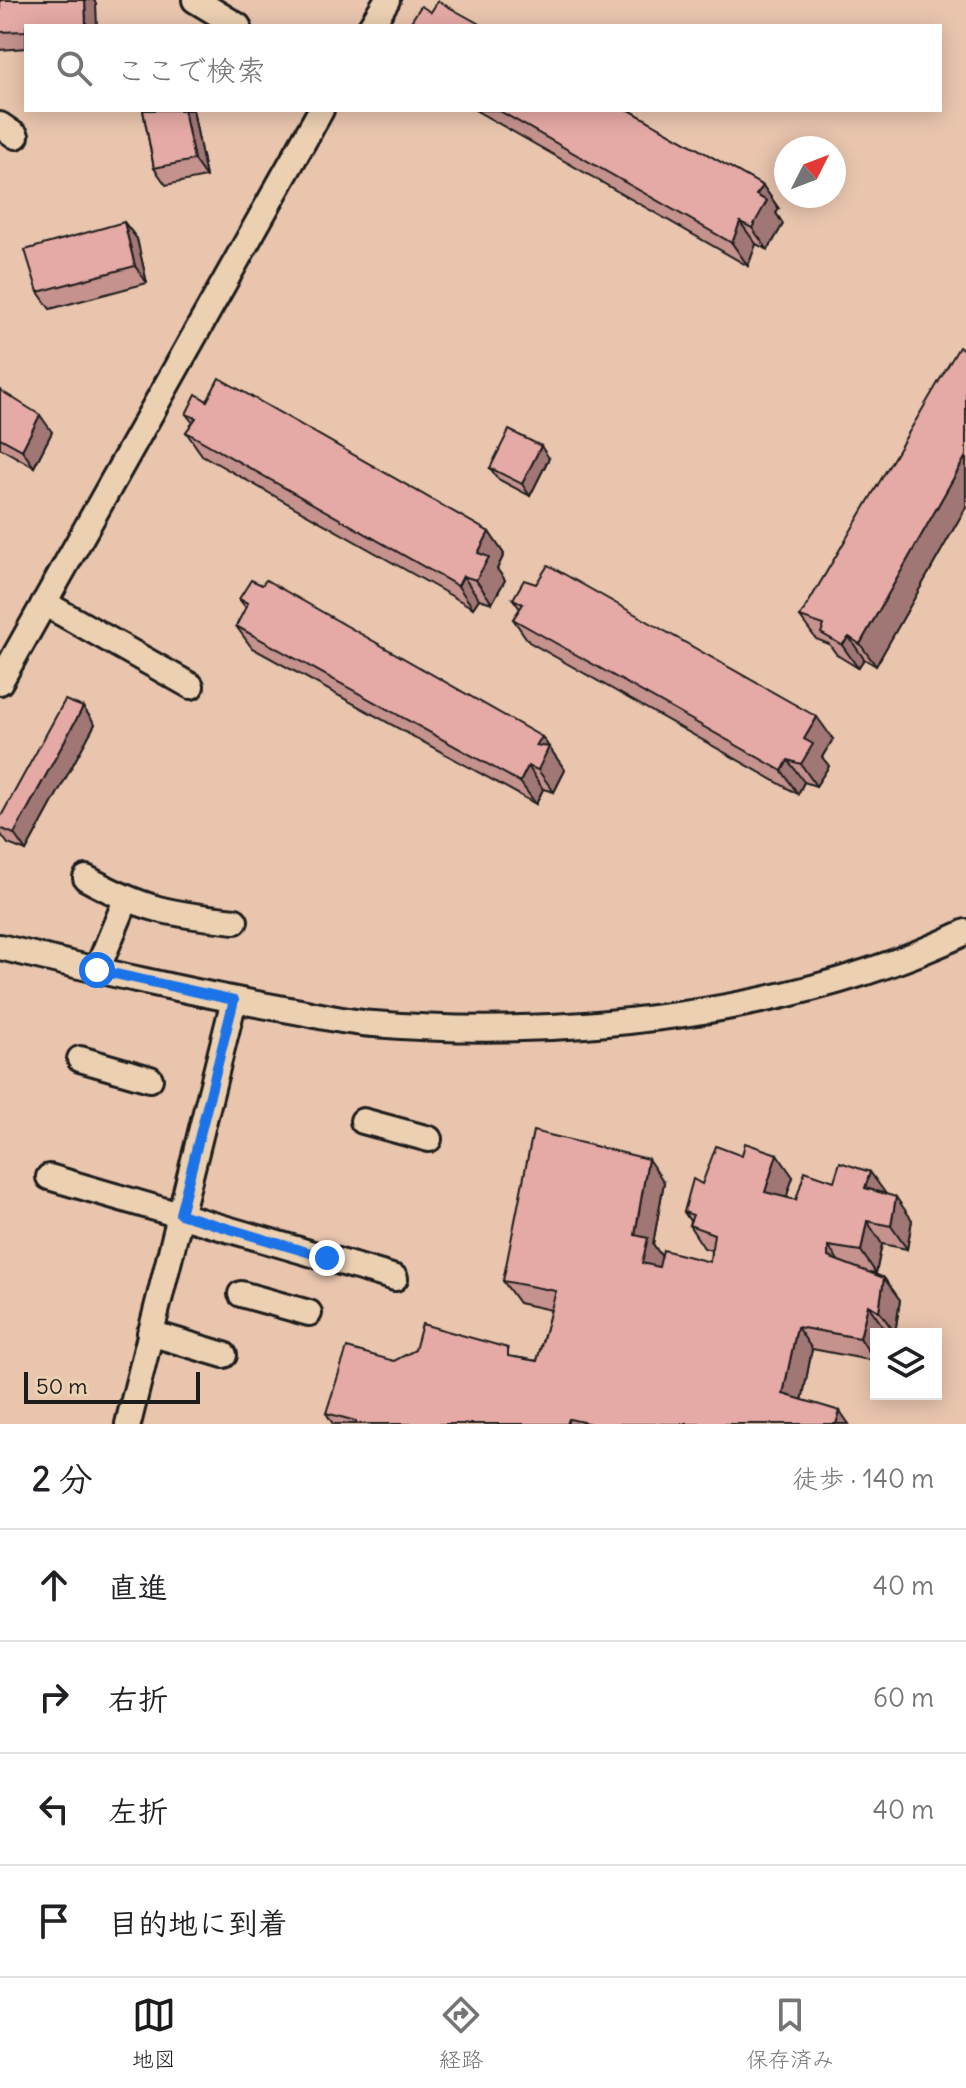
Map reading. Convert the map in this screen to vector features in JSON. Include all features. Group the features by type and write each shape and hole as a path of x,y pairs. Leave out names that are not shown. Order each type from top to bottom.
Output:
{"street":[{"path":"195,0 235,24"},
{"path":"372,24 387,0"},
{"path":"0,682 320,112"},
{"path":"44,603 191,686"},
{"path":"86,878 126,900 166,914 235,921"},
{"path":"97,970 126,900"},
{"path":"0,947 234,1000 387,1025 513,1029 690,1016 835,980 966,932"},
{"path":"128,1424 234,1000"},
{"path":"80,1059 150,1079"},
{"path":"363,1121 429,1139"},
{"path":"49,1177 395,1278"},
{"path":"241,1294 309,1313"},
{"path":"150,1333 224,1355"}],"building":[{"path":"0,0 85,0 86,24 24,24 24,31 0,32"},
{"path":"438,1 479,24 409,24 421,6 431,12"},
{"path":"143,112 184,112 194,160 154,168"},
{"path":"502,112 633,112 763,186 756,195 767,201 752,228 740,222 732,243"},
{"path":"124,222 135,266 38,292 25,250"},
{"path":"959,347 966,351 966,456 860,644 849,637 842,645 821,633 824,625 800,617"},
{"path":"219,378 489,532 478,553 489,557 476,580 463,576 458,586 186,432 196,418 186,414 196,394 207,401"},
{"path":"0,390 40,415 22,450 0,438"},
{"path":"509,430 541,446 522,484 490,468"},
{"path":"548,565 817,717 804,739 813,744 801,764 788,760 782,771 513,619 523,604 513,599 524,580 536,584"},
{"path":"251,580 262,585 266,580 542,737 536,745 549,747 538,770 528,766 520,782 236,626 248,603 239,599"},
{"path":"65,700 83,707 14,834 0,828 0,818"},
{"path":"533,1131 648,1159 635,1235 648,1238 642,1263 659,1267 663,1250 710,1262 714,1234 689,1225 693,1215 684,1212 693,1179 702,1184 716,1146 742,1156 745,1143 777,1154 765,1192 796,1200 805,1171 834,1181 840,1162 870,1172 865,1188 896,1197 891,1226 867,1221 861,1251 828,1246 828,1257 884,1278 879,1311 868,1305 860,1338 797,1327 783,1394 840,1411 836,1424 592,1424 569,1419 567,1424 356,1424 356,1421 326,1413 347,1348 394,1361 415,1350 422,1324 508,1348 508,1356 537,1361 556,1291 503,1281"}],"route":[{"path":"97,970 172,989 234,1000 180,1214 327,1258"}]}
